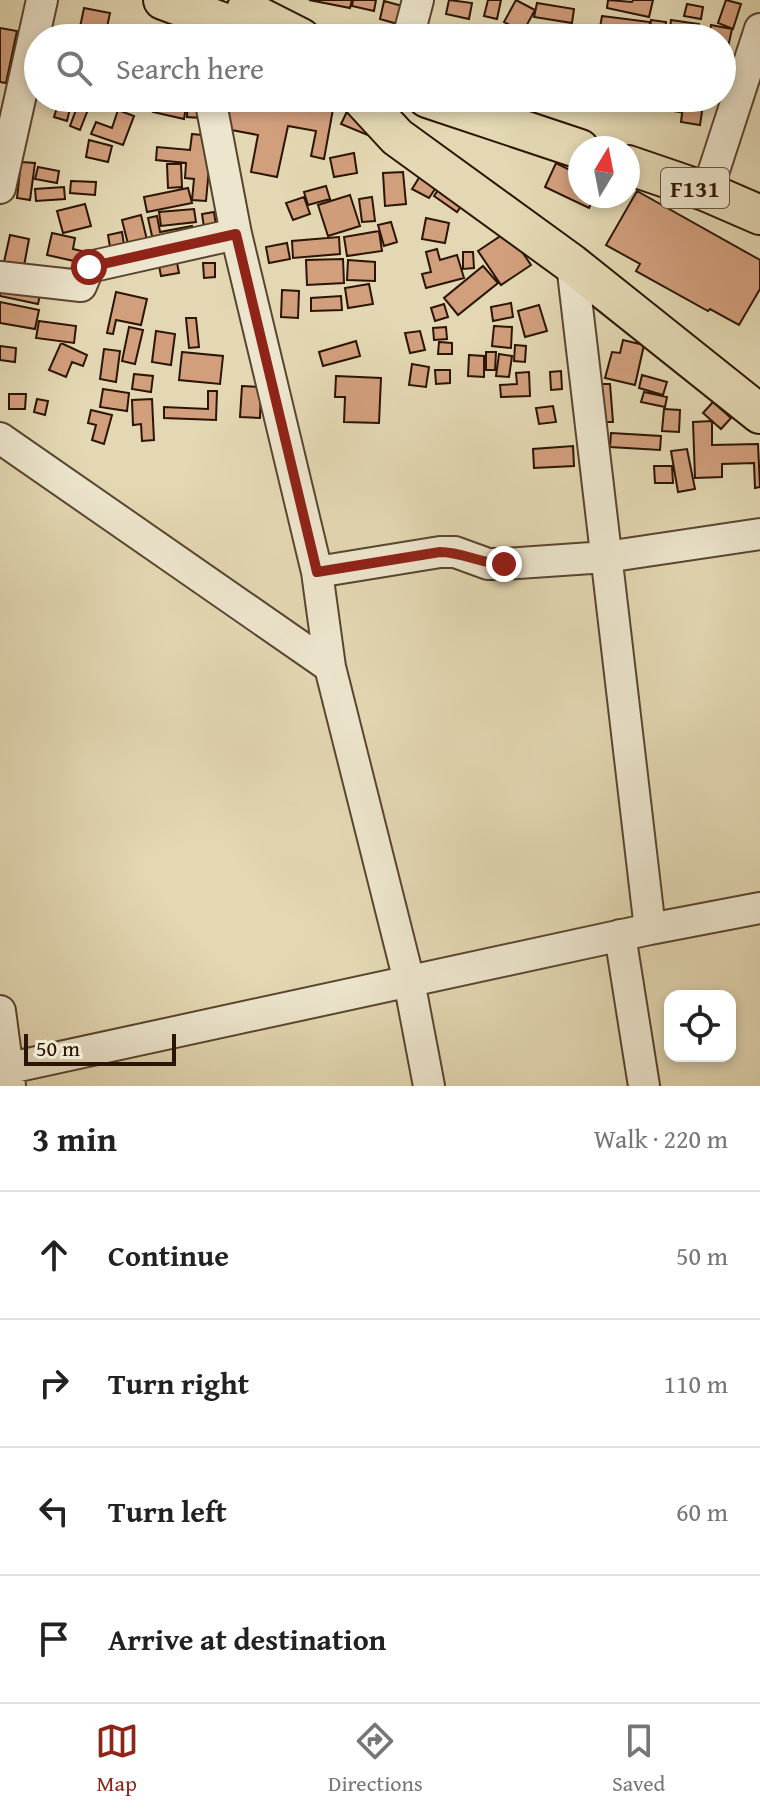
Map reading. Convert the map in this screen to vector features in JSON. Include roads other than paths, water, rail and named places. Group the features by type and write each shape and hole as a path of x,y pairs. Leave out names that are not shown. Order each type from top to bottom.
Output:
{"main road":[{"path":"163,0 232,24"},
{"path":"255,24 277,24"},
{"path":"374,112 397,137 572,264 760,414"},
{"path":"469,112 568,145"},
{"name":"F131","path":"640,169 707,192 760,215"}],"street":[{"path":"37,24 42,0"},
{"path":"412,24 418,0"},
{"path":"736,103 760,29"},
{"path":"0,188 24,81"},
{"path":"213,112 236,234 317,572 330,667 409,981 429,1086"},
{"path":"707,192 733,112"},
{"path":"0,277 81,286 89,267 236,234"},
{"path":"572,264 650,929"},
{"path":"0,438 330,667"},
{"path":"317,572 440,552 455,552 488,564 606,557 760,534"},
{"path":"0,1011 6,1075 409,981 760,908"},
{"path":"620,935 644,1086"}]}
